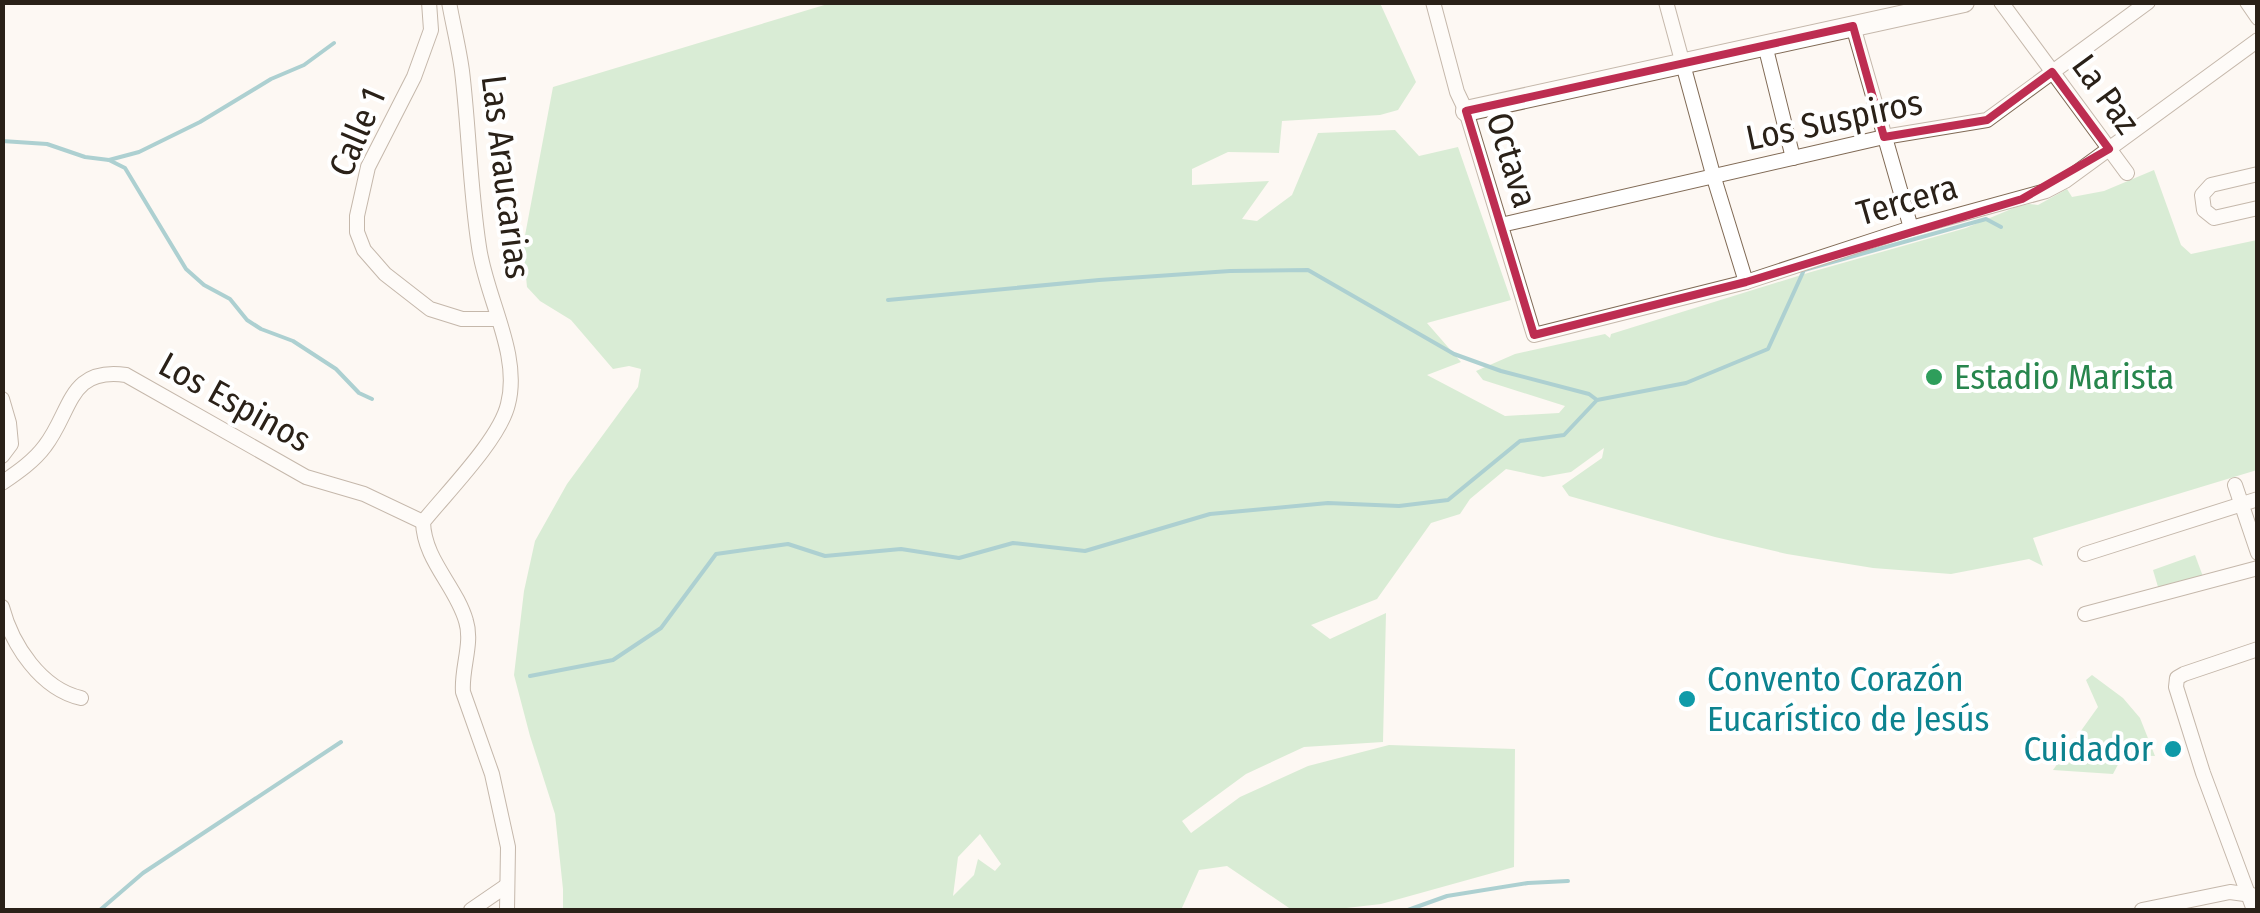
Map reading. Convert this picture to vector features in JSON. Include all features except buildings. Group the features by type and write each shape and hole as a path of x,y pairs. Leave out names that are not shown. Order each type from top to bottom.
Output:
{"street":[{"name":"Calle 1","path":"429,2 431,30 414,77 368,167 358,232 364,250 384,274 430,310 462,319 497,319"},
{"name":"Las Araucarias","path":"423,522 496,433 508,409 512,386 511,363 478,248 462,67 449,2"},
{"name":"Octava","path":"1433,2 1457,92 1466,110 1534,335"},
{"path":"1666,2 1746,282"},
{"path":"1466,110 1964,2"},
{"name":"La Paz","path":"2001,2 2127,173"},
{"name":"Los Suspiros","path":"1501,225 1884,137 1987,120 2148,2"},
{"path":"2247,2 2258,18"},
{"path":"1853,26 1911,228"},
{"name":"Tercera","path":"1534,335 1746,282 1911,228 2046,190 2110,149 2258,40"},
{"path":"1765,45 1793,158"},
{"path":"2258,174 2211,185 2202,195 2204,210 2214,218 2258,208"},
{"name":"Los Espinos","path":"2,483 46,444 73,394 84,382 108,372 126,375 306,477 364,494 423,522"},
{"path":"2,399 11,444 2,456"},
{"path":"2234,485 2258,552"},
{"path":"2085,554 2258,499"},
{"path":"423,522 428,550 462,608 468,627 463,692 492,774 508,847 507,910"},
{"path":"2086,614 2258,568"},
{"path":"2,607 16,642 44,678 66,694 81,698"},
{"path":"2253,900 2203,773 2176,687 2177,678 2258,650"},
{"path":"471,910 506,886"},
{"path":"2142,910 2230,892 2253,900"}],"highlighted area":[{"path":"1853,26 1884,137 1987,120 2052,72 2109,149 2022,199 1746,282 1534,335 1466,111"}],"green space":[{"path":"831,3 1380,3 1416,82 1398,110 1380,115 1282,121 1279,153 1228,152 1192,169 1192,185 1269,181 1242,219 1257,221 1292,195 1318,133 1395,130 1419,156 1458,147 1511,300 1427,323 1461,362 1427,375 1505,416 1559,413 1565,406 1483,380 1476,371 1515,354 1605,334 1610,338 1611,334 1811,272 1966,228 2016,207 2038,205 2067,189 2072,197 2104,191 2154,170 2181,245 2191,254 2257,240 2257,470 2033,538 2043,566 2029,559 1951,574 1873,568 1787,554 1569,496 1562,486 1602,458 1604,448 1571,472 1543,477 1506,469 1470,499 1460,514 1431,523 1377,599 1311,625 1330,639 1386,613 1383,742 1304,747 1246,774 1182,821 1191,833 1240,797 1308,766 1389,745 1515,749 1514,867 1381,904 1292,910 1227,866 1199,870 1181,910 563,910 555,814 514,675 524,591 535,541 567,484 638,387 641,369 613,369 571,320 540,301 527,287 523,246 553,87","holes":["980,834 1001,864 995,871 978,859 974,875 953,896 958,857"]},
{"path":"2195,555 2205,582 2161,597 2153,570"},
{"path":"2092,675 2123,698 2140,718 2155,756 2123,755 2113,774 2053,770 2098,707 2086,680"}],"waterway":[{"path":"2,141 47,144 85,157 109,160 139,152 200,122 271,79 304,65 334,43"},
{"path":"109,160 125,168 186,269 204,285 230,299 247,320 293,341 372,399"},
{"path":"530,676 613,660 661,628 716,554 788,544 825,556 901,549 959,558 1013,543 1085,551 1210,514 1328,503 1399,506 1448,500 1520,441 1564,435 1597,400 1686,383 1768,349 1804,270 1986,219 2001,227"},
{"path":"888,300 1099,280 1308,270 1454,354 1589,394 1597,400"},
{"path":"100,910 143,873 341,742"},
{"path":"1408,910 1447,896 1568,881"}],"place":[{"name":"Estadio Marista","path":"1934,377"},
{"name":"Convento Corazón Eucarístico de Jesús","path":"1687,699"},
{"name":"Cuidador","path":"2173,749"}]}
